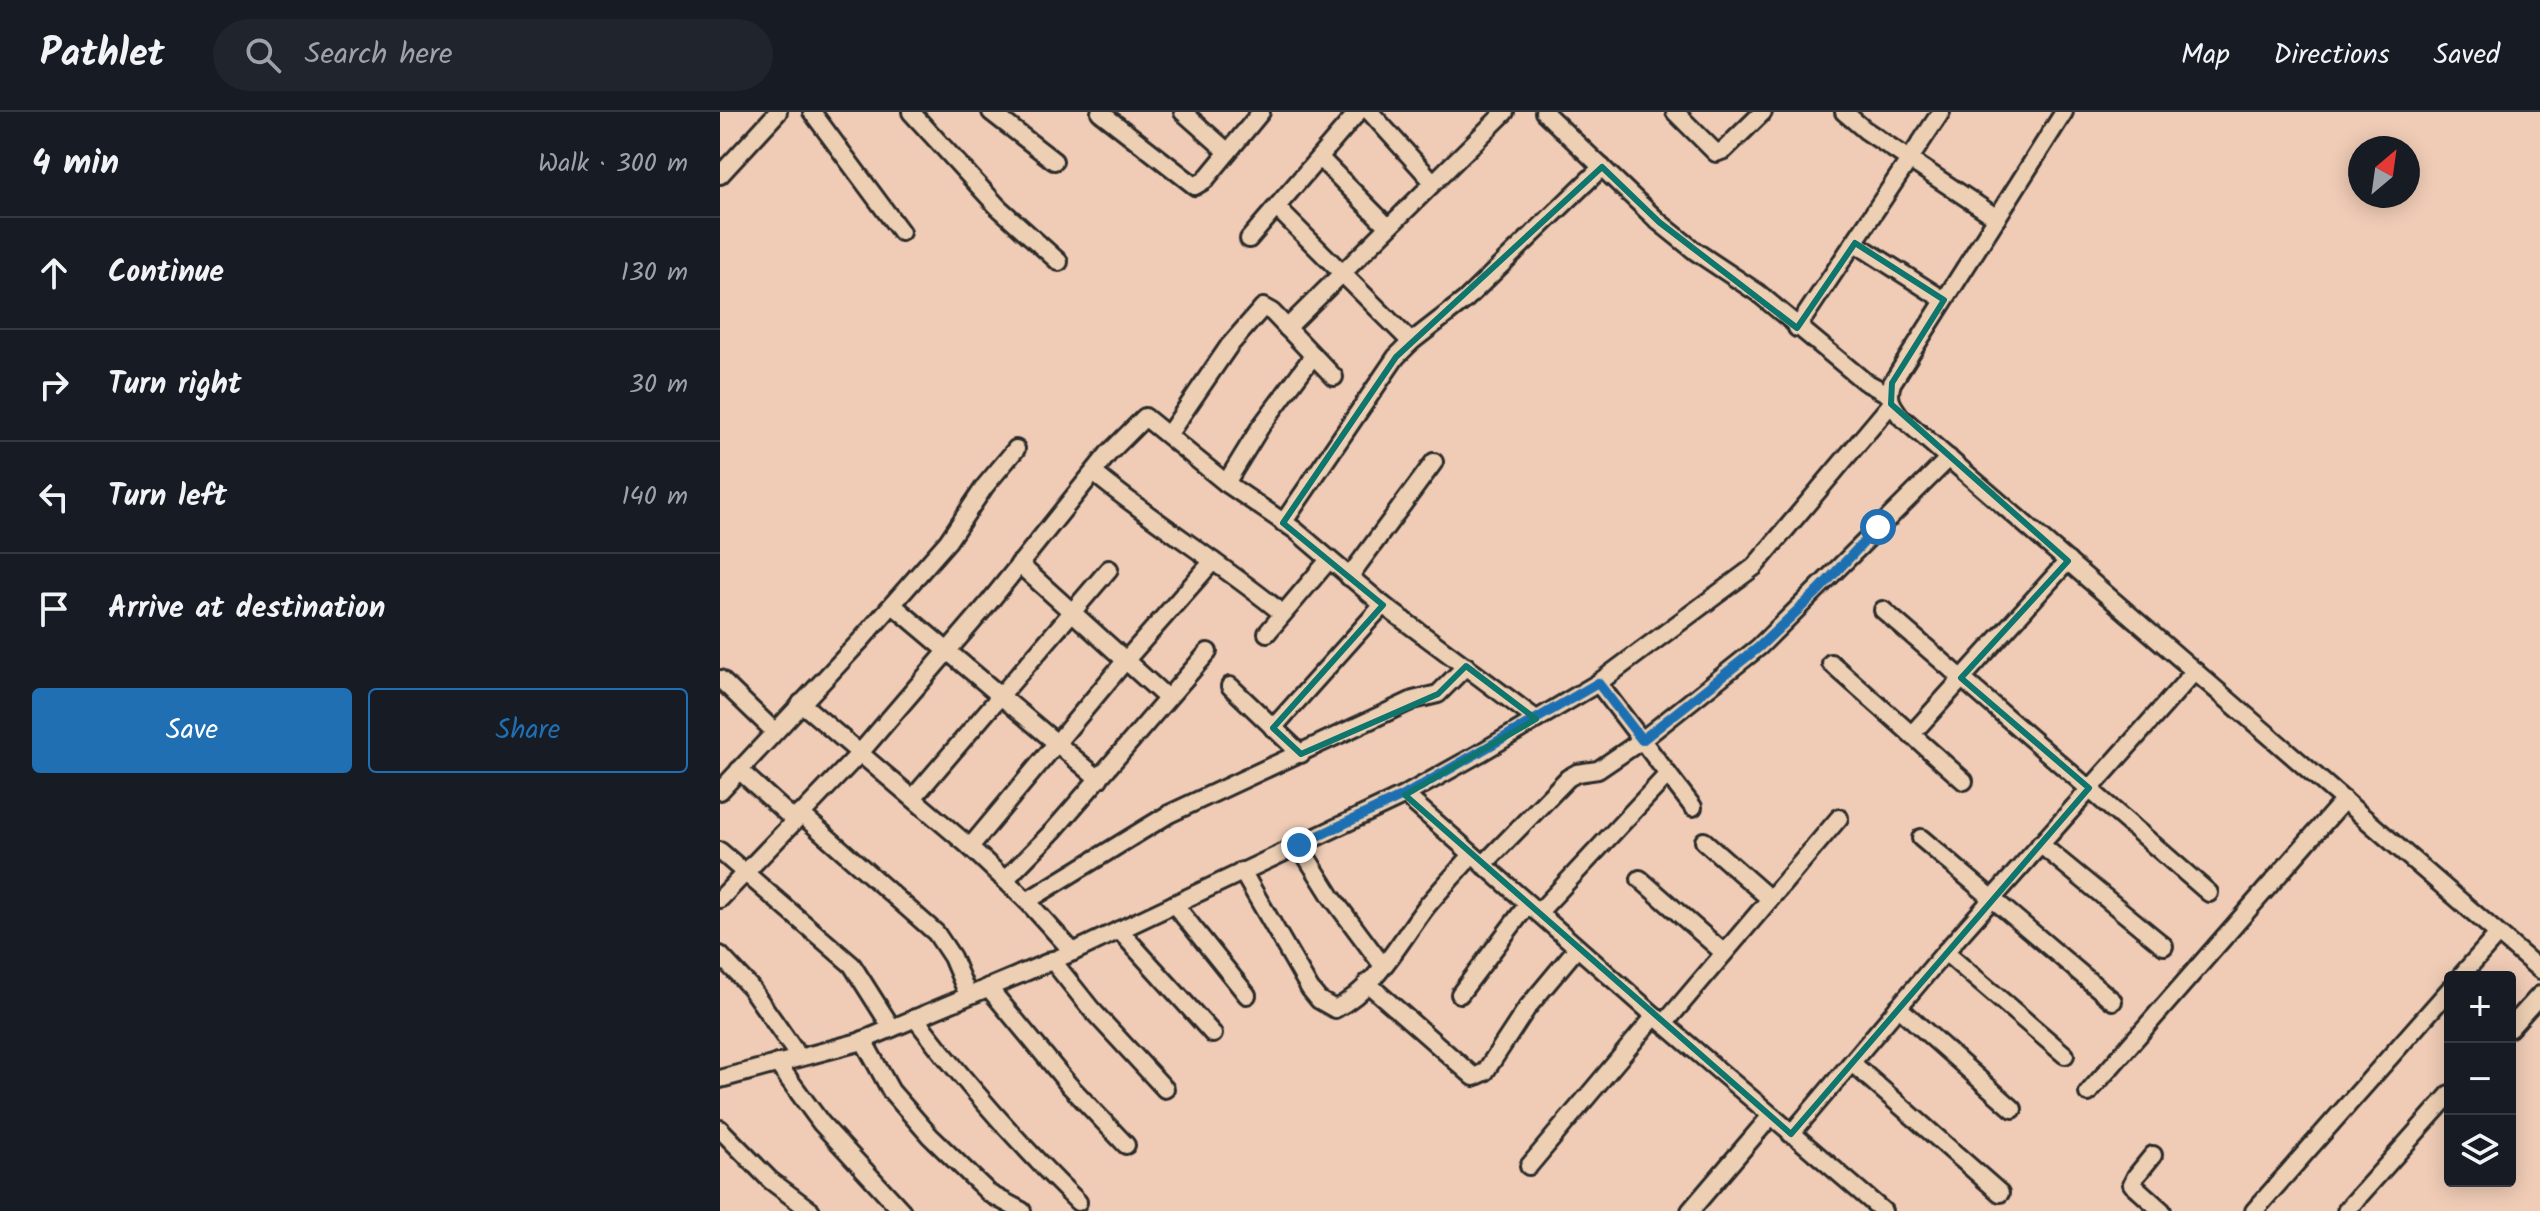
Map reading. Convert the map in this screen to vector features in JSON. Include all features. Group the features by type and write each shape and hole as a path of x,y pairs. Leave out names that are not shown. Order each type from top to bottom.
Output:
{"street":[{"path":"720,175 778,112"},
{"path":"812,112 901,232"},
{"path":"911,112 998,207 1059,262"},
{"path":"991,112 1054,161"},
{"path":"1100,112 1195,186 1205,180 1261,112"},
{"path":"1183,112 1228,152"},
{"path":"1249,239 1358,112"},
{"path":"1370,112 1433,182"},
{"path":"1287,328 1505,112"},
{"path":"1544,112 1659,222 1695,251 1758,293 1797,328 1890,399 1901,417 2540,970"},
{"path":"1675,112 1716,153 1724,150 1763,112"},
{"path":"1844,112 1910,161 1997,218"},
{"path":"1797,328 1941,112"},
{"path":"2043,112 2054,128"},
{"path":"720,1079 863,1040 1073,952 1405,795 1598,683 1754,567 1890,399 1892,383 2064,112"},
{"path":"1320,158 1388,227"},
{"path":"1283,523 1358,417 1381,377 1411,342 1465,300 1602,167"},
{"path":"1277,208 1411,342"},
{"path":"1855,243 1944,300"},
{"path":"1168,435 1229,346 1258,310 1267,308 1334,377"},
{"path":"1226,483 1261,426 1313,356"},
{"path":"720,899 859,754 1108,454 1141,419 1150,419 1226,483 1283,523 1383,605 1536,719"},
{"path":"968,995 952,957 936,933 797,817 727,778 893,605 948,541 985,486 1016,449"},
{"path":"1242,871 1319,1000 1335,1009 1344,1004 1383,966 1428,905 1568,778 1577,773 1598,770 1642,740 1778,629 1949,458"},
{"path":"1349,577 1434,462"},
{"path":"1094,473 1152,520 1282,613"},
{"path":"970,847 1213,561"},
{"path":"1267,633 1328,561"},
{"path":"1911,735 2068,561"},
{"path":"1019,564 1167,698"},
{"path":"913,798 1109,569"},
{"path":"893,605 1099,779"},
{"path":"1273,728 1383,605"},
{"path":"1883,610 2209,893"},
{"path":"1005,880 1099,779 1208,652"},
{"path":"1831,663 1964,781"},
{"path":"1027,901 1169,814 1413,700 1438,694 1466,666"},
{"path":"1791,1134 1992,898 2195,671"},
{"path":"720,679 774,731"},
{"path":"1598,683 1693,807"},
{"path":"1230,686 1301,754"},
{"path":"801,703 970,847 1027,901 1073,952"},
{"path":"1460,994 1533,909 1668,774"},
{"path":"1405,795 1770,1117 1883,1211"},
{"path":"2088,1093 2344,800"},
{"path":"1529,1166 1659,1020 1724,953 1839,818"},
{"path":"1921,838 2113,1001"},
{"path":"1704,841 1770,899"},
{"path":"2040,844 2164,946"},
{"path":"1299,845 1331,896 1383,966"},
{"path":"720,851 852,965 892,1028"},
{"path":"1640,879 1724,953"},
{"path":"1174,904 1247,995"},
{"path":"1119,930 1213,1034"},
{"path":"2465,971 2498,934"},
{"path":"1367,983 1474,1077 1485,1072 1527,1008 1577,948"},
{"path":"1945,952 2065,1055"},
{"path":"720,956 750,987 799,1057"},
{"path":"1052,960 1091,1009 1165,1089"},
{"path":"988,987 1069,1085 1126,1145"},
{"path":"2516,1021 2540,995"},
{"path":"2254,1211 2444,996"},
{"path":"1898,1007 2013,1109"},
{"path":"915,1018 952,1067 1026,1151 1078,1202"},
{"path":"863,1040 891,1091 921,1127 990,1194 1022,1211"},
{"path":"777,1063 821,1123 902,1211"},
{"path":"1852,1063 2000,1193"},
{"path":"2346,1211 2444,1101"},
{"path":"1690,1211 1770,1117"},
{"path":"720,1129 770,1180 811,1211"},
{"path":"2153,1155 2132,1184 2162,1211"}],"highlighted area":[{"path":"1602,167 1659,222 1797,328 1855,243 1944,300 1892,383 1891,404 2068,561 1961,678 2089,788 1791,1134 1405,795 1536,719 1466,666 1438,694 1301,754 1273,728 1383,605 1283,523 1396,357"}],"route":[{"path":"1299,845 1405,795 1598,683 1642,740 1759,647 1818,591 1878,527"}]}
